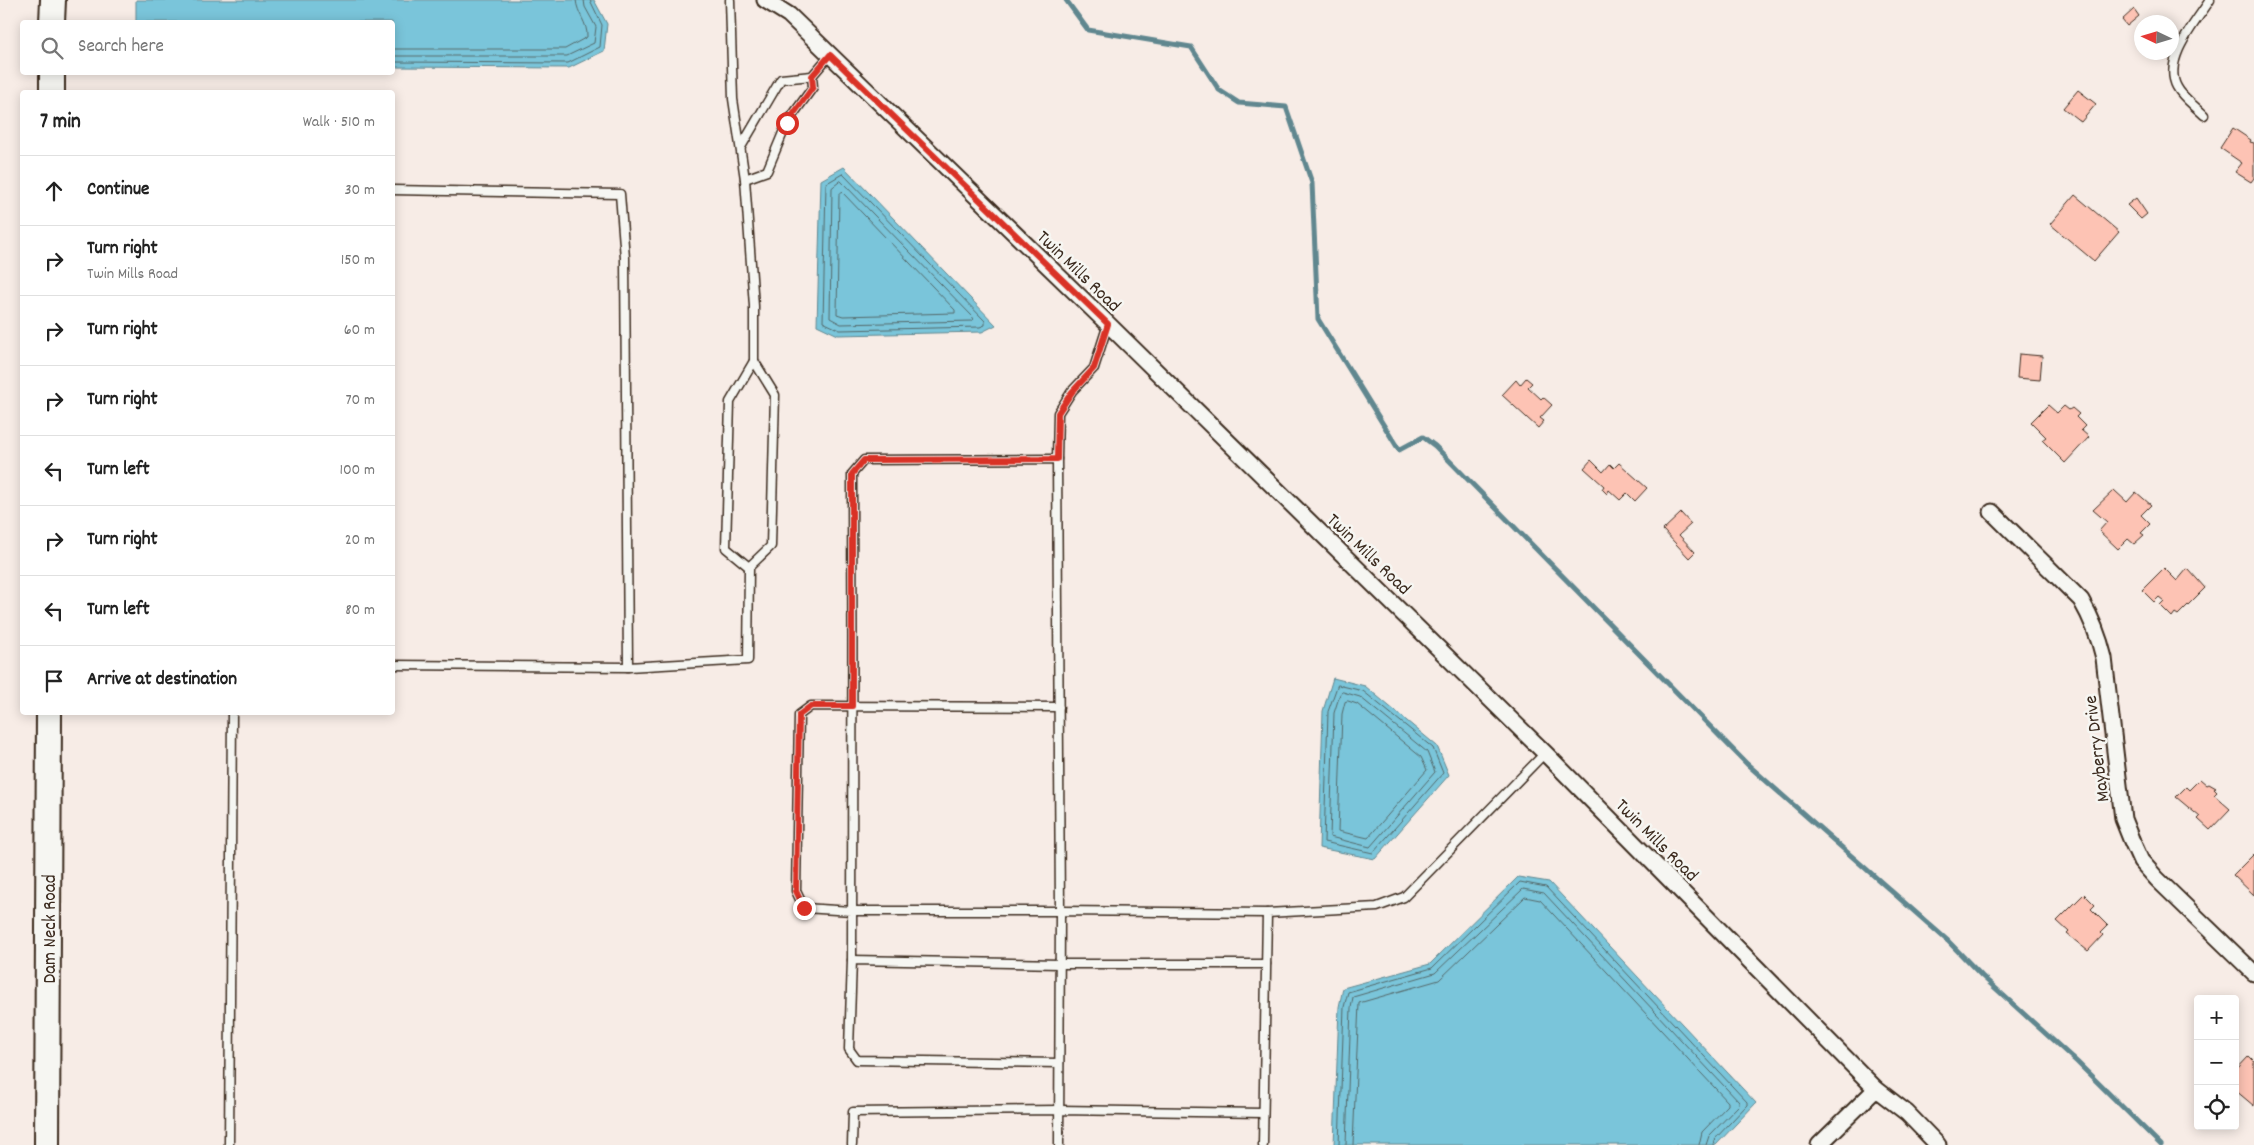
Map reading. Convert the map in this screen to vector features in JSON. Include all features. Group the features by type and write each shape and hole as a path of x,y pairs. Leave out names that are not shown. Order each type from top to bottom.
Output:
{"main road":[{"path":"52,20 53,0"},
{"path":"52,75 52,90"},
{"name":"Dam Neck Road","path":"47,1145 49,715"}],"street":[{"name":"Twin Mills Road","path":"765,0 789,15 1108,324 1545,753 1876,1088 1906,1113 1938,1145"},
{"name":"Mayberry Drive","path":"1992,512 2081,600 2094,623 2104,658 2123,819 2142,860 2157,879 2254,973"},
{"path":"1819,1145 1876,1088"}],"lane":[{"path":"730,0 733,99 742,147 754,306 754,361 730,402 726,548 749,567"},
{"path":"2204,115 2177,88 2173,77 2172,65 2176,53 2210,0"},
{"path":"742,147 781,79 812,76 830,55"},
{"path":"745,179 767,171 787,123 813,87 812,76"},
{"path":"395,190 620,194 625,258 628,667"},
{"path":"1059,1145 1058,413 1072,392 1094,368 1108,324"},
{"path":"395,665 628,667 748,660 749,567 771,546 775,395 754,361"},
{"path":"1057,459 864,460 852,474 852,960 849,1049 857,1060 1059,1063"},
{"path":"1059,707 811,706 799,715 796,891 804,908 852,911 1060,910 1267,912 1376,907 1404,897 1545,753"},
{"path":"229,1145 232,715"},
{"path":"1263,1145 1267,912"},
{"path":"852,960 1059,964 1266,964"},
{"path":"852,1145 853,1112 1059,1110 1263,1113"}],"water":[{"path":"136,0 594,0 607,24 604,51 569,68 395,67 395,20 136,20"},
{"path":"844,167 996,325 982,332 838,335 817,325 821,180"},
{"path":"1333,678 1365,686 1437,746 1449,775 1375,859 1319,848 1323,711"},
{"path":"1518,877 1549,882 1756,1103 1716,1145 1334,1145 1339,1007 1343,988 1430,964"}],"building":[{"path":"2134,9 2138,15 2134,15 2134,20 2127,26 2122,20"},
{"path":"2078,90 2096,104 2081,122 2063,108"},
{"path":"2233,128 2251,140 2250,142 2254,143 2254,178 2251,182 2235,172 2242,163 2220,148"},
{"path":"2075,195 2119,232 2094,261 2050,224"},
{"path":"2136,198 2147,214 2141,219 2127,205"},
{"path":"2019,354 2042,356 2040,380 2017,378"},
{"path":"1526,378 1532,383 1528,387 1541,399 1543,397 1552,405 1540,418 1544,421 1538,428 1502,395 1516,380 1520,385"},
{"path":"2048,405 2057,413 2064,406 2069,410 2072,408 2079,414 2076,417 2085,426 2081,430 2089,437 2065,463 2042,440 2046,437 2031,422"},
{"path":"1591,460 1603,472 1610,464 1614,468 1619,463 1647,488 1635,501 1627,493 1620,500 1609,490 1607,494 1602,489 1604,486 1584,468"},
{"path":"2114,490 2127,502 2136,492 2151,505 2141,515 2150,524 2141,533 2144,535 2134,544 2128,539 2118,549 2099,531 2107,522 2093,510"},
{"path":"1681,513 1691,524 1679,535 1695,552 1689,558 1663,530"},
{"path":"2164,568 2177,581 2187,569 2205,588 2178,615 2175,613 2172,617 2160,605 2164,601 2159,597 2154,602 2142,590"},
{"path":"2200,779 2207,785 2209,784 2216,788 2214,789 2217,792 2214,795 2230,809 2210,830 2198,819 2200,817 2176,797 2186,787 2189,790"},
{"path":"2254,854 2254,895 2233,875"},
{"path":"2084,894 2095,905 2091,909 2108,926 2101,933 2103,935 2088,951 2067,934 2069,932 2057,921"},
{"path":"2249,1056 2254,1061 2254,1106 2239,1093 2239,1067"}],"waterway":[{"path":"1066,0 1088,30 1191,47 1219,90 1239,103 1286,107 1312,183 1318,319 1399,450 1423,437 1435,446 1747,764 1948,941 1982,976 2077,1062 2161,1145"}],"route":[{"path":"787,123 813,87 812,76 830,55 1108,324 1094,368 1072,392 1058,413 1057,459 864,460 852,474 852,706 811,706 799,715 796,891 804,908"}]}
